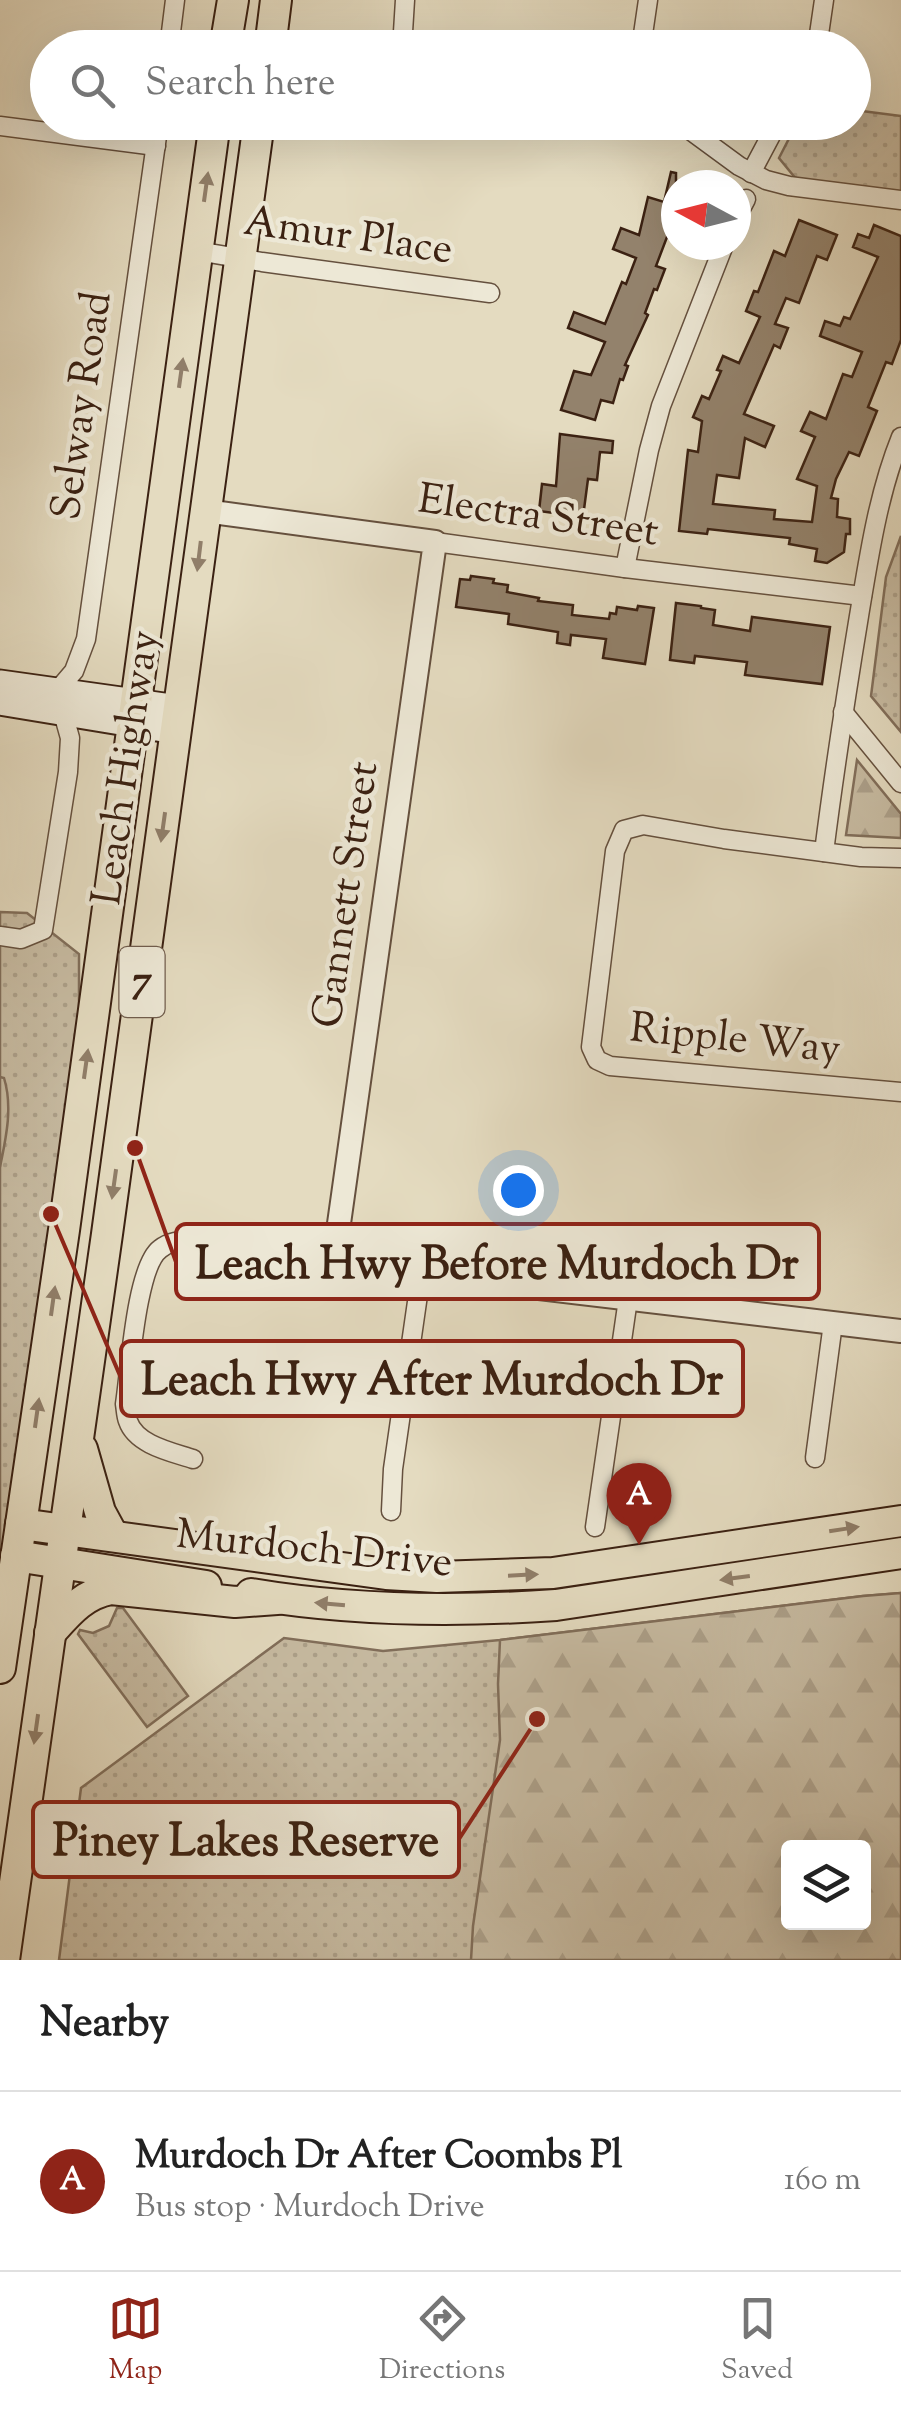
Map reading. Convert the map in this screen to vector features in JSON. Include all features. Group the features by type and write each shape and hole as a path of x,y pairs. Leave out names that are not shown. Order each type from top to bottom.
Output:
{"main road":[{"path":"229,30 233,0"},
{"path":"272,30 276,0"},
{"name":"Leach Highway","path":"0,1668 64,1230 212,140"},
{"name":"Leach Highway","path":"4,1960 257,140"},
{"path":"0,683 60,702"},
{"path":"0,702 60,702 177,719"},
{"path":"64,1230 108,1234"},
{"path":"78,1436 100,1512 113,1536"},
{"name":"Murdoch Drive","path":"21,1524 386,1574 437,1577 553,1573 901,1520"},
{"name":"Murdoch Drive","path":"16,1556 277,1598 400,1609 482,1609 556,1605 901,1553"},
{"path":"50,1633 76,1604 112,1589 235,1602 277,1598"}],"street":[{"path":"171,30 175,0"},
{"path":"403,30 405,0"},
{"path":"643,30 648,0"},
{"path":"820,30 824,0"},
{"path":"0,126 30,130"},
{"path":"109,140 156,146"},
{"name":"Selway Road","path":"60,702 86,639 157,140"},
{"path":"705,140 766,180 901,200"},
{"path":"752,172 769,140"},
{"name":"Amur Place","path":"197,251 490,293"},
{"path":"624,568 661,406 718,260"},
{"path":"824,852 869,554 901,437"},
{"name":"Electra Street","path":"205,511 862,596"},
{"name":"Gannett Street","path":"334,1259 435,542"},
{"path":"0,936 22,938 43,930 68,772 70,738 60,702"},
{"path":"843,712 901,782"},
{"name":"Ripple Way","path":"901,858 861,858 643,825 624,830 615,851 591,1047 597,1060 610,1066 901,1092"},
{"path":"194,1460 138,1436 128,1424 125,1404 142,1280 157,1251 176,1241 198,1240 422,1274 901,1331"},
{"path":"391,1511 393,1469 422,1274"},
{"path":"595,1527 628,1299"},
{"path":"815,1458 834,1323"}],"green space":[{"path":"871,112 901,116 901,194 797,180 779,158 788,140 871,140"},
{"path":"901,536 901,732 871,696 886,577"},
{"path":"857,760 901,814 901,838 846,835"},
{"path":"0,912 27,913 79,954 79,1026 0,1578"},
{"path":"0,1077 7,1089 8,1111 0,1167"},
{"path":"901,1593 901,1960 59,1960 81,1788 284,1638 383,1651"},
{"path":"901,1593 901,1960 471,1960 500,1740 500,1640"},
{"path":"117,1608 123,1608 188,1696 147,1727 78,1634 80,1630 93,1633 109,1626"}],"building":[{"path":"648,197 661,201 661,253 656,266 665,269 625,365 628,366 623,380 620,379 613,403 601,400 595,420 561,410 574,371 591,375 605,342 568,328 574,312 605,324 636,258 613,249 621,228 639,235"},
{"path":"799,220 837,235 827,260 817,256 799,303 786,298 775,324 788,328 780,348 774,345 744,414 774,426 765,447 745,438 739,478 717,475 713,504 775,510 774,519 812,522 817,486 797,479 815,437 801,431 810,412 826,419 843,374 852,377 862,352 820,336 825,321 840,326 844,317 850,319 878,257 853,247 858,234 869,238 874,225 901,236 901,340 892,364 886,362 868,407 877,411 859,456 849,452 836,479 831,498 838,499 837,517 850,519 850,534 846,534 844,552 827,563 815,561 817,549 789,544 790,538 708,529 707,534 679,531 688,450 698,452 702,421 693,417 702,396 709,399 723,356 739,363 760,317 746,311 754,291 758,292 774,251 785,256"},
{"path":"560,434 613,441 612,453 600,452 597,480 588,479 583,517 539,511 542,484 556,486"},
{"path":"471,576 494,579 493,583 508,585 507,592 539,598 538,601 573,605 572,615 609,619 610,613 616,614 617,607 654,608 645,664 603,658 606,639 571,635 570,645 557,643 558,632 508,624 509,614 456,607 460,579 470,580"},
{"path":"676,603 715,610 713,625 750,631 752,617 830,627 822,684 745,675 747,662 695,656 694,663 670,660"}],"place":[{"name":"Leach Hwy Before Murdoch Dr","path":"135,1148"},
{"name":"Leach Hwy After Murdoch Dr","path":"51,1214"},
{"name":"Murdoch Dr After Coombs Pl","path":"639,1545"},
{"name":"Piney Lakes Reserve","path":"537,1719"}]}
